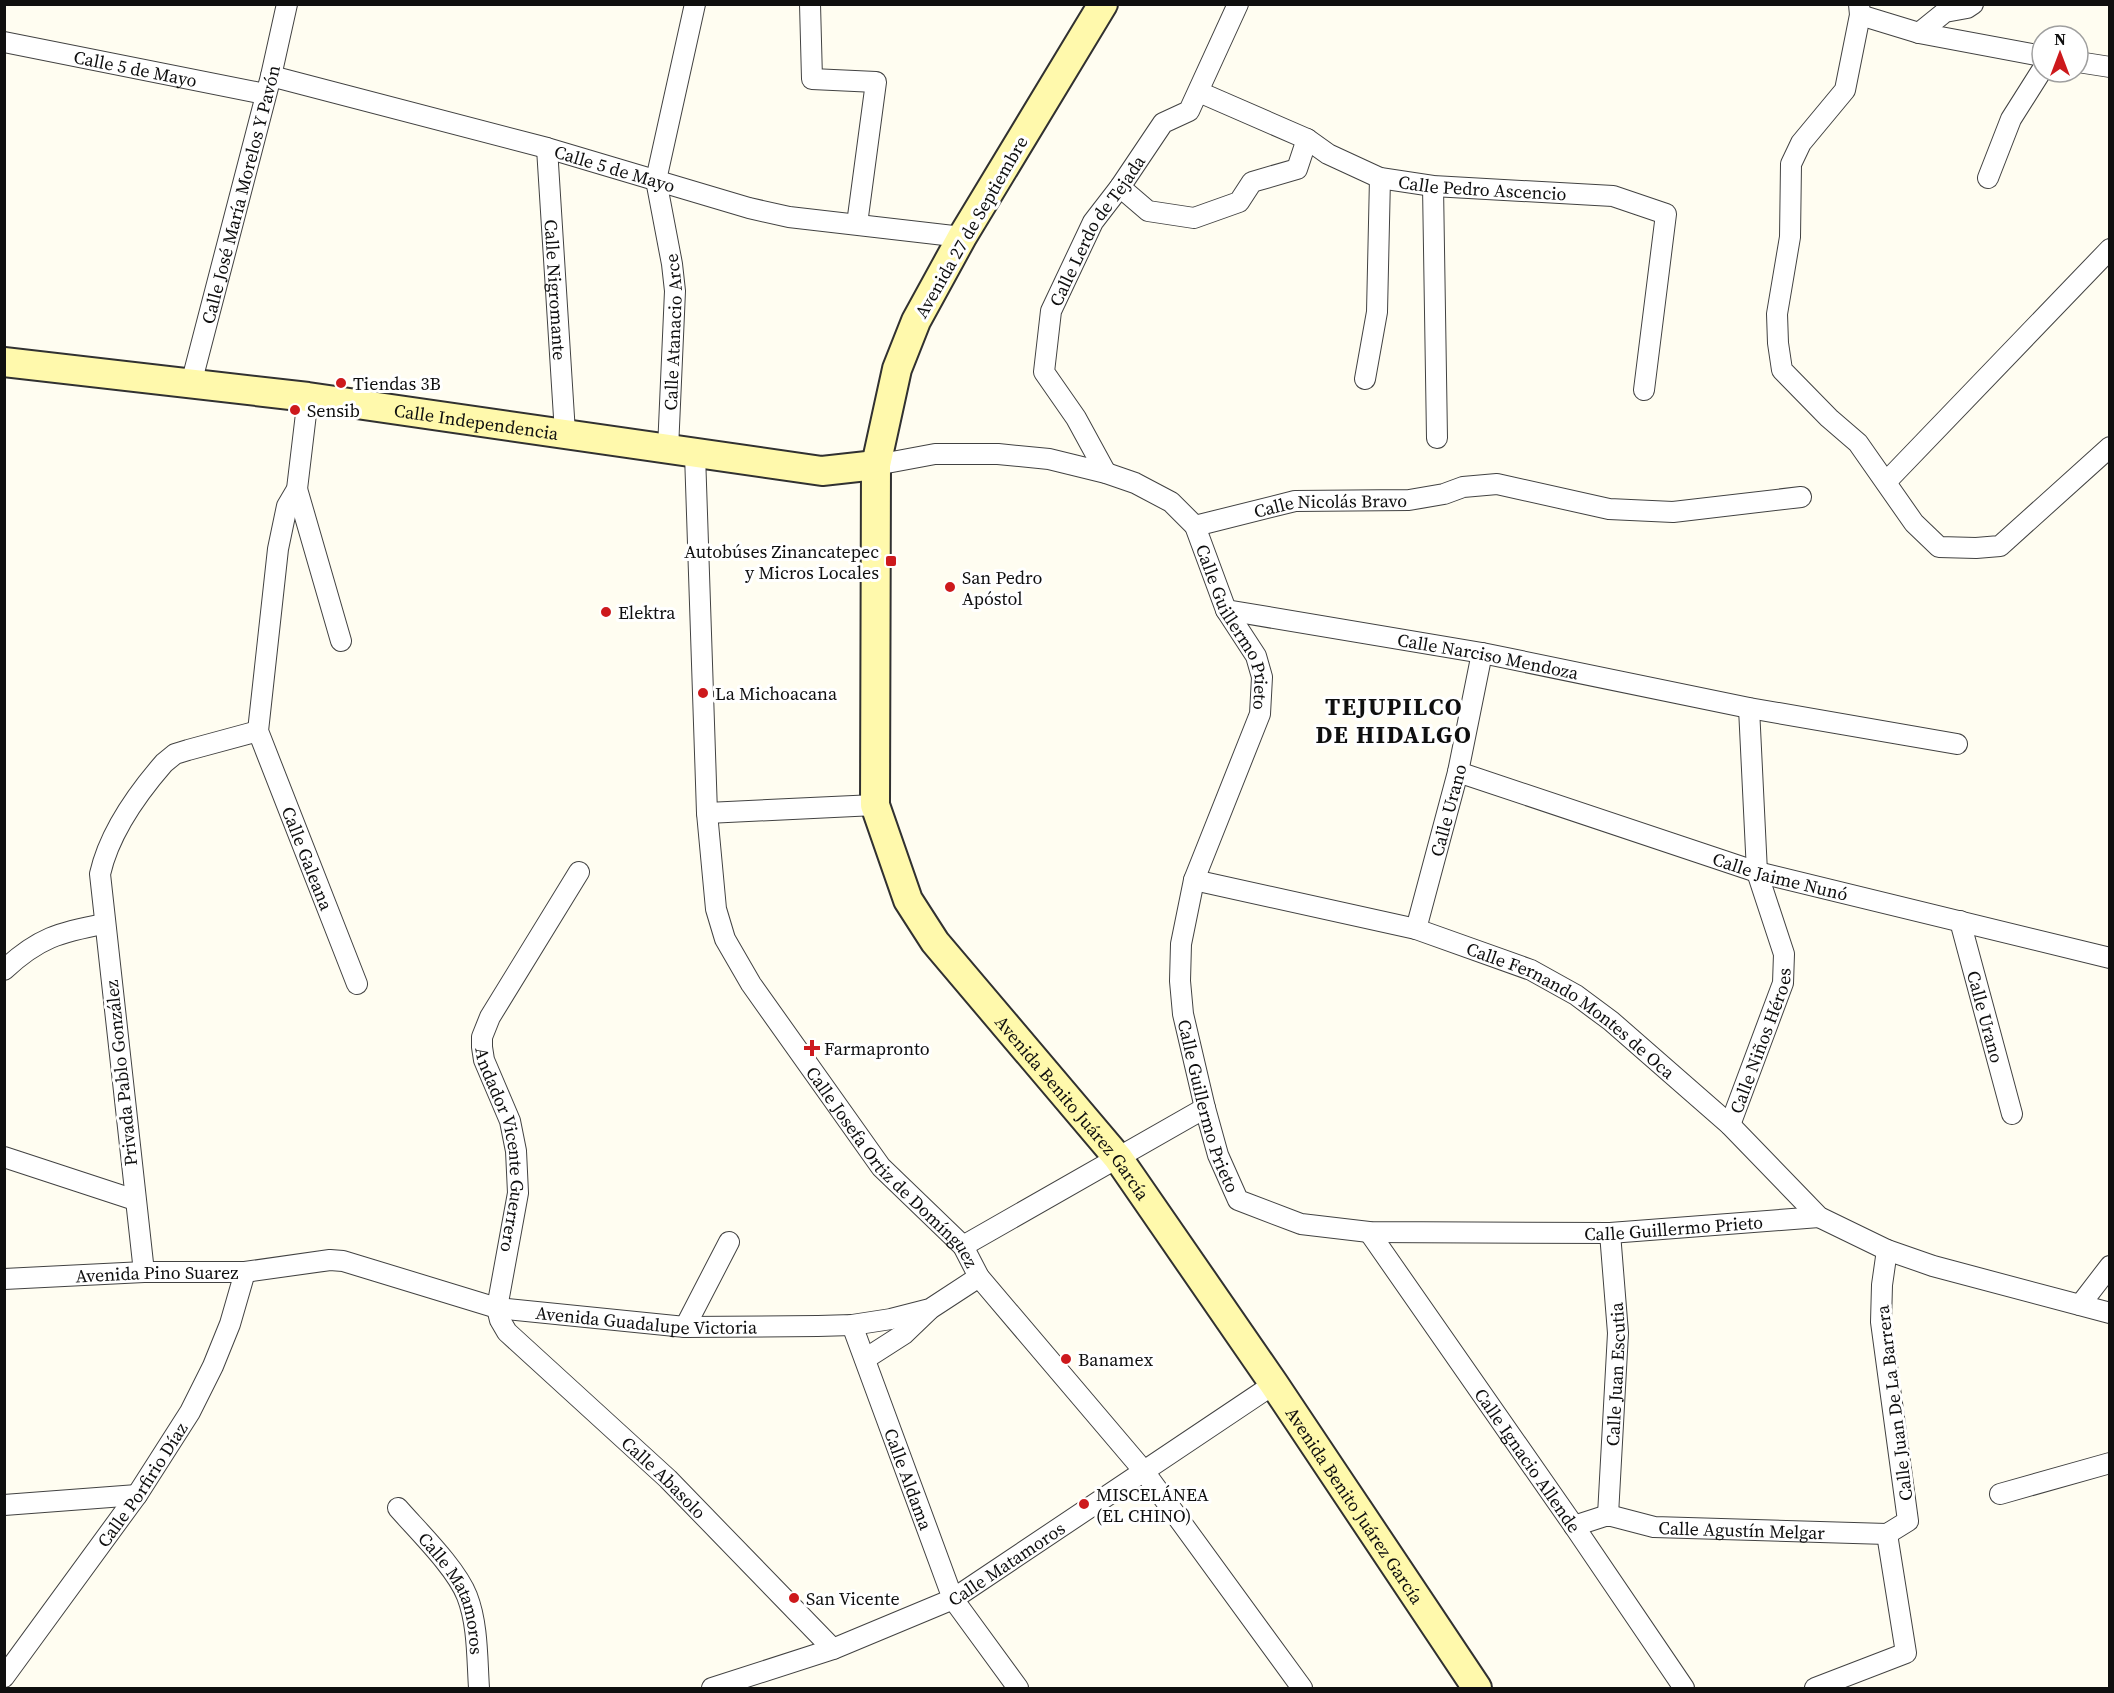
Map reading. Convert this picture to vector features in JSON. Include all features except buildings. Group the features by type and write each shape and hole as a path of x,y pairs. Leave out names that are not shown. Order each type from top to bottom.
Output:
{"main road":[{"name":"Avenida 27 de Septiembre","path":"876,465 897,369 916,321 962,237 1103,4"},
{"name":"Calle Independencia","path":"4,362 308,397 822,471 876,465"},
{"name":"Avenida Benito Juárez García","path":"876,465 875,805 908,900 935,942 1118,1158 1274,1384 1477,1689"}],"street":[{"name":"Calle José María Morelos Y Pavón","path":"191,384 287,4"},
{"name":"Calle Atanacio Arce","path":"682,451 675,291 656,180 695,4"},
{"path":"810,4 812,79 876,81 856,224"},
{"name":"Calle Lerdo de Tejada","path":"1106,473 1076,418 1044,372 1051,311 1093,222 1120,187 1163,123 1189,111 1238,4"},
{"path":"1919,33 1945,12 1967,8 1973,4"},
{"path":"2030,54 1919,33 1860,10 1845,90 1801,142 1791,164 1790,237 1777,314 1782,370 1829,418 1858,443 1914,523 1939,547 2000,546 2109,447"},
{"name":"Calle 5 de Mayo","path":"4,42 268,85 547,148 749,208 789,217 962,237"},
{"path":"2090,64 2109,66"},
{"path":"1988,178 2011,119 2033,84"},
{"name":"Calle Pedro Ascencio","path":"1199,92 1307,140 1328,154 1380,178 1433,186 1612,196 1666,214 1644,390"},
{"path":"1120,187 1148,211 1194,218 1239,202 1252,182 1297,169 1307,140"},
{"name":"Calle Nigromante","path":"547,148 565,433"},
{"path":"1365,379 1377,312 1380,178"},
{"path":"1433,186 1437,438"},
{"path":"1887,482 2109,249"},
{"path":"308,397 297,489 341,641"},
{"name":"Calle Josefa Ortiz de Domínguez","path":"682,451 707,813 717,909 725,939 751,984 881,1167 963,1246 980,1277 1143,1470 1302,1689"},
{"path":"876,465 935,454 998,454 1050,459 1135,483 1171,502 1195,526"},
{"name":"Calle Nicolás Bravo","path":"1195,526 1295,501 1409,500 1444,494 1463,487 1497,484 1609,509 1673,512 1801,497"},
{"path":"258,731 278,549 287,506 297,489"},
{"name":"Calle Guillermo Prieto","path":"1195,526 1226,610 1256,656 1262,677 1260,714 1194,880 1181,944 1180,981 1183,1014 1218,1155 1238,1200 1300,1224 1369,1232 1610,1233 1819,1216"},
{"name":"Calle Narciso Mendoza","path":"1226,610 1482,653 1749,708 1958,744"},
{"name":"Calle Urano","path":"1416,929 1458,772 1482,653"},
{"name":"Calle Niños Héroes","path":"1730,1125 1783,983 1784,954 1757,872 1749,708"},
{"name":"Privada Pablo González","path":"144,1272 104,924 100,874 104,854 111,839 154,774 175,754 258,731"},
{"name":"Calle Galeana","path":"258,731 357,984"},
{"name":"Calle Jaime Nunó","path":"1458,772 1757,872 2109,958"},
{"path":"707,813 875,805"},
{"name":"Andador Vicente Guerrero","path":"497,1308 518,1193 516,1151 510,1121 484,1060 482,1037 490,1017 579,872"},
{"name":"Calle Fernando Montes de Oca","path":"1194,880 1416,929 1531,970 1576,995 1611,1021 1730,1125 1819,1216 1887,1250 1933,1266 2109,1313"},
{"name":"Calle Urano","path":"1960,921 2012,1114"},
{"path":"4,970 44,940 65,932 104,924"},
{"path":"963,1246 1205,1108"},
{"path":"4,1156 135,1200"},
{"name":"Calle Ignacio Allende","path":"1369,1232 1574,1526 1684,1689"},
{"name":"Calle Juan Escutia","path":"1608,1515 1618,1333 1610,1233"},
{"path":"685,1327 729,1242"},
{"name":"Calle Juan De La Barrera","path":"1887,1250 1882,1285 1881,1322 1908,1521 1887,1534"},
{"name":"Avenida Guadalupe Victoria","path":"310,1262 343,1261 497,1308 685,1327 852,1325 891,1319 930,1309 980,1277"},
{"name":"Avenida Pino Suarez","path":"4,1279 144,1272 245,1272 310,1262"},
{"path":"2080,1305 2109,1266"},
{"name":"Calle Porfirio Díaz","path":"4,1677 137,1495 190,1412 213,1366 230,1324 245,1272"},
{"name":"Calle Abasolo","path":"497,1308 500,1320 507,1332 668,1479 833,1649"},
{"path":"865,1359 904,1334 930,1309"},
{"name":"Calle Aldama","path":"852,1325 953,1599 1018,1689"},
{"name":"Calle Matamoros","path":"712,1689 833,1649 953,1599 1274,1384"},
{"path":"2000,1494 2109,1463"},
{"path":"4,1505 137,1495"},
{"name":"Calle Matamoros","path":"398,1508 457,1578 467,1595 472,1612 479,1689"},
{"path":"1574,1526 1608,1515"},
{"name":"Calle Agustín Melgar","path":"1608,1515 1654,1527 1887,1534"},
{"path":"1815,1689 1906,1653 1887,1534"}],"place":[{"name":"Tiendas 3B","path":"341,383"},
{"name":"Sensib","path":"295,410"},
{"name":"Autobúses Zinancatepec y Micros Locales","path":"891,561"},
{"name":"San Pedro Apóstol","path":"950,587"},
{"name":"Elektra","path":"606,612"},
{"name":"La Michoacana","path":"703,693"},
{"name":"Farmapronto","path":"812,1048"},
{"name":"Banamex","path":"1066,1359"},
{"name":"MISCELÁNEA (EL CHINO)","path":"1084,1504"},
{"name":"San Vicente","path":"794,1598"}],"district":[{"name":"TEJUPILCO DE HIDALGO","path":"1394,720"}]}
